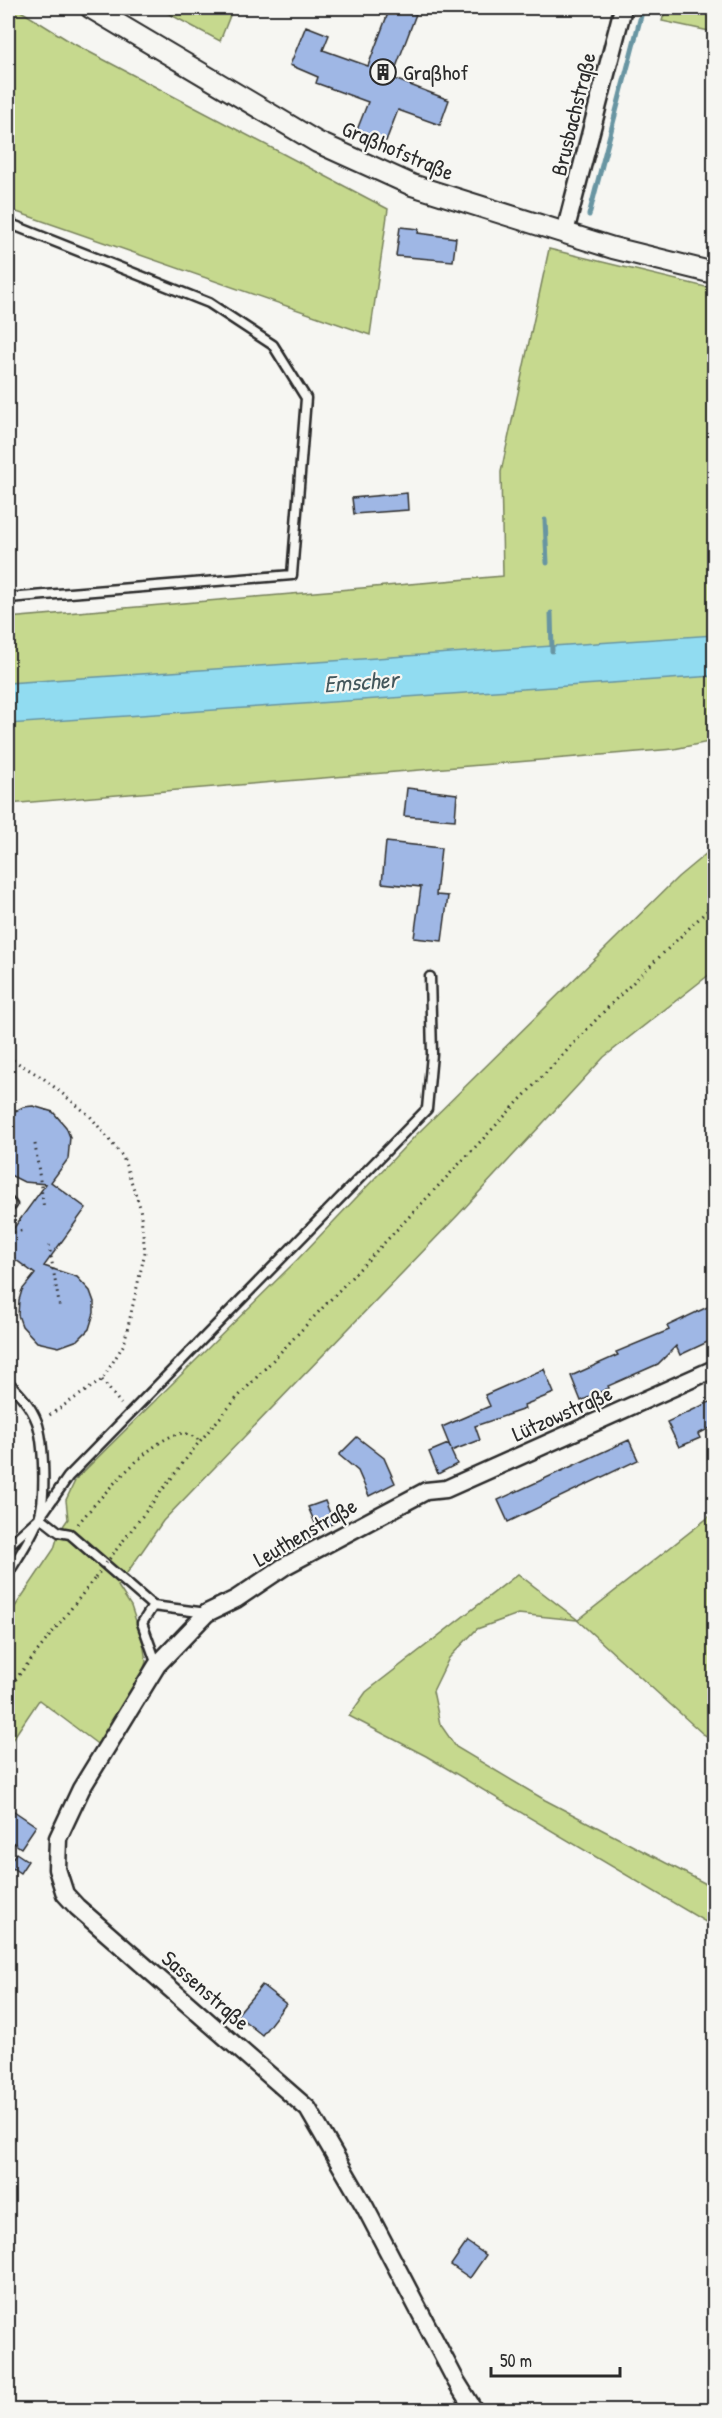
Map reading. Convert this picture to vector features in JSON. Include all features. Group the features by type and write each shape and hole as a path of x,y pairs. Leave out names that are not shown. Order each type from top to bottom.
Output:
{"street":[{"name":"Graßhofstraße","path":"91,8 317,142 370,167 434,193 714,273"},
{"name":"Brusbachstraße","path":"565,232 623,8"},
{"name":"Lützowstraße","path":"426,1491 447,1489 714,1369"},
{"name":"Leuthenstraße","path":"207,1613 236,1599 285,1566 426,1491"},
{"name":"Sassenstraße","path":"207,1613 157,1665 81,1789 58,1838 57,1869 65,1894 308,2109 359,2197 456,2381 474,2410"}],"lane":[{"path":"8,223 209,303 273,345 306,398 292,575 8,598"},
{"path":"8,1574 39,1517 68,1477 427,1108 432,1054 430,977"},
{"path":"8,1382 24,1399 37,1423 42,1469 39,1517 8,1546"},
{"path":"39,1517 59,1532 70,1534 153,1606 207,1613"},
{"path":"153,1606 142,1623 157,1665"}],"path":[{"path":"8,1689 200,1441 273,1359 613,1002 714,904"},
{"path":"8,1057 43,1078 90,1116 123,1157 140,1207 145,1252 124,1344 102,1380 37,1423"},
{"path":"35,1144 44,1209"},
{"path":"8,1233 25,1230"},
{"path":"50,1245 60,1310"},
{"path":"102,1380 129,1414"},
{"path":"70,1534 117,1481 162,1441 187,1434 200,1441"}],"green space":[{"path":"8,8 16,8 74,44 388,209 370,335 8,209"},
{"path":"158,8 233,8 220,41"},
{"path":"666,8 714,8 714,32 662,21"},
{"path":"549,249 714,289 714,741 674,749 8,804 8,618 503,576 501,472"},
{"path":"714,847 714,971 604,1057 458,1215 163,1521 118,1586 131,1606 143,1642 146,1662 138,1685 100,1746 39,1700 8,1746 8,1617 54,1549 59,1532 68,1519 66,1500 76,1479 297,1260 415,1136 678,877"},
{"path":"714,1513 714,1740 703,1734 577,1620 518,1614 477,1629 449,1658 433,1691 440,1724 456,1747 545,1800 714,1888 714,1927 426,1756 349,1716 366,1692 518,1574 578,1620"}],"water":[{"name":"Emscher","path":"714,635 714,676 8,724 8,683"}],"building":[{"name":"Graßhof","path":"390,8 416,14 392,78 449,100 440,125 398,110 386,141 357,130 368,102 316,83 318,77 290,65 306,26 329,35 323,50 368,66"},
{"path":"400,227 419,229 418,233 456,238 453,261 396,256"},
{"path":"407,493 408,510 354,514 352,498"},
{"path":"407,788 457,794 455,820 404,816"},
{"path":"386,842 441,848 436,895 448,896 442,941 414,938 421,887 382,883"},
{"path":"33,1106 53,1112 66,1127 70,1137 68,1159 51,1182 86,1208 44,1266 77,1277 90,1291 94,1302 94,1313 89,1329 78,1340 59,1347 37,1342 22,1326 18,1315 19,1300 22,1290 35,1274 8,1254 8,1236 46,1184 24,1182 8,1174 8,1115 23,1107"},
{"path":"714,1304 714,1339 680,1355 676,1346 658,1364 608,1386 609,1388 581,1401 571,1376 618,1355 616,1352 669,1330 667,1326"},
{"path":"544,1369 554,1393 524,1405 525,1409 475,1426 480,1440 451,1451 457,1464 438,1474 429,1452 448,1444 451,1449 442,1427 490,1406 485,1395"},
{"path":"714,1400 714,1426 698,1434 700,1438 679,1447 667,1422"},
{"path":"357,1437 384,1458 395,1483 369,1496 358,1471 339,1455"},
{"path":"629,1440 638,1460 508,1522 498,1500"},
{"path":"325,1501 334,1523 318,1530 308,1507"},
{"path":"8,1807 36,1826 21,1848 8,1839"},
{"path":"16,1853 28,1861 20,1873 8,1865"},
{"path":"262,1985 286,2004 262,2035 237,2015"},
{"path":"467,2242 486,2255 470,2278 451,2265"}],"waterway":[{"path":"589,215 643,8"},
{"path":"545,520 547,563"},
{"path":"551,613 552,651"}],"place":[{"name":"Graßhof","path":"383,72"}]}
